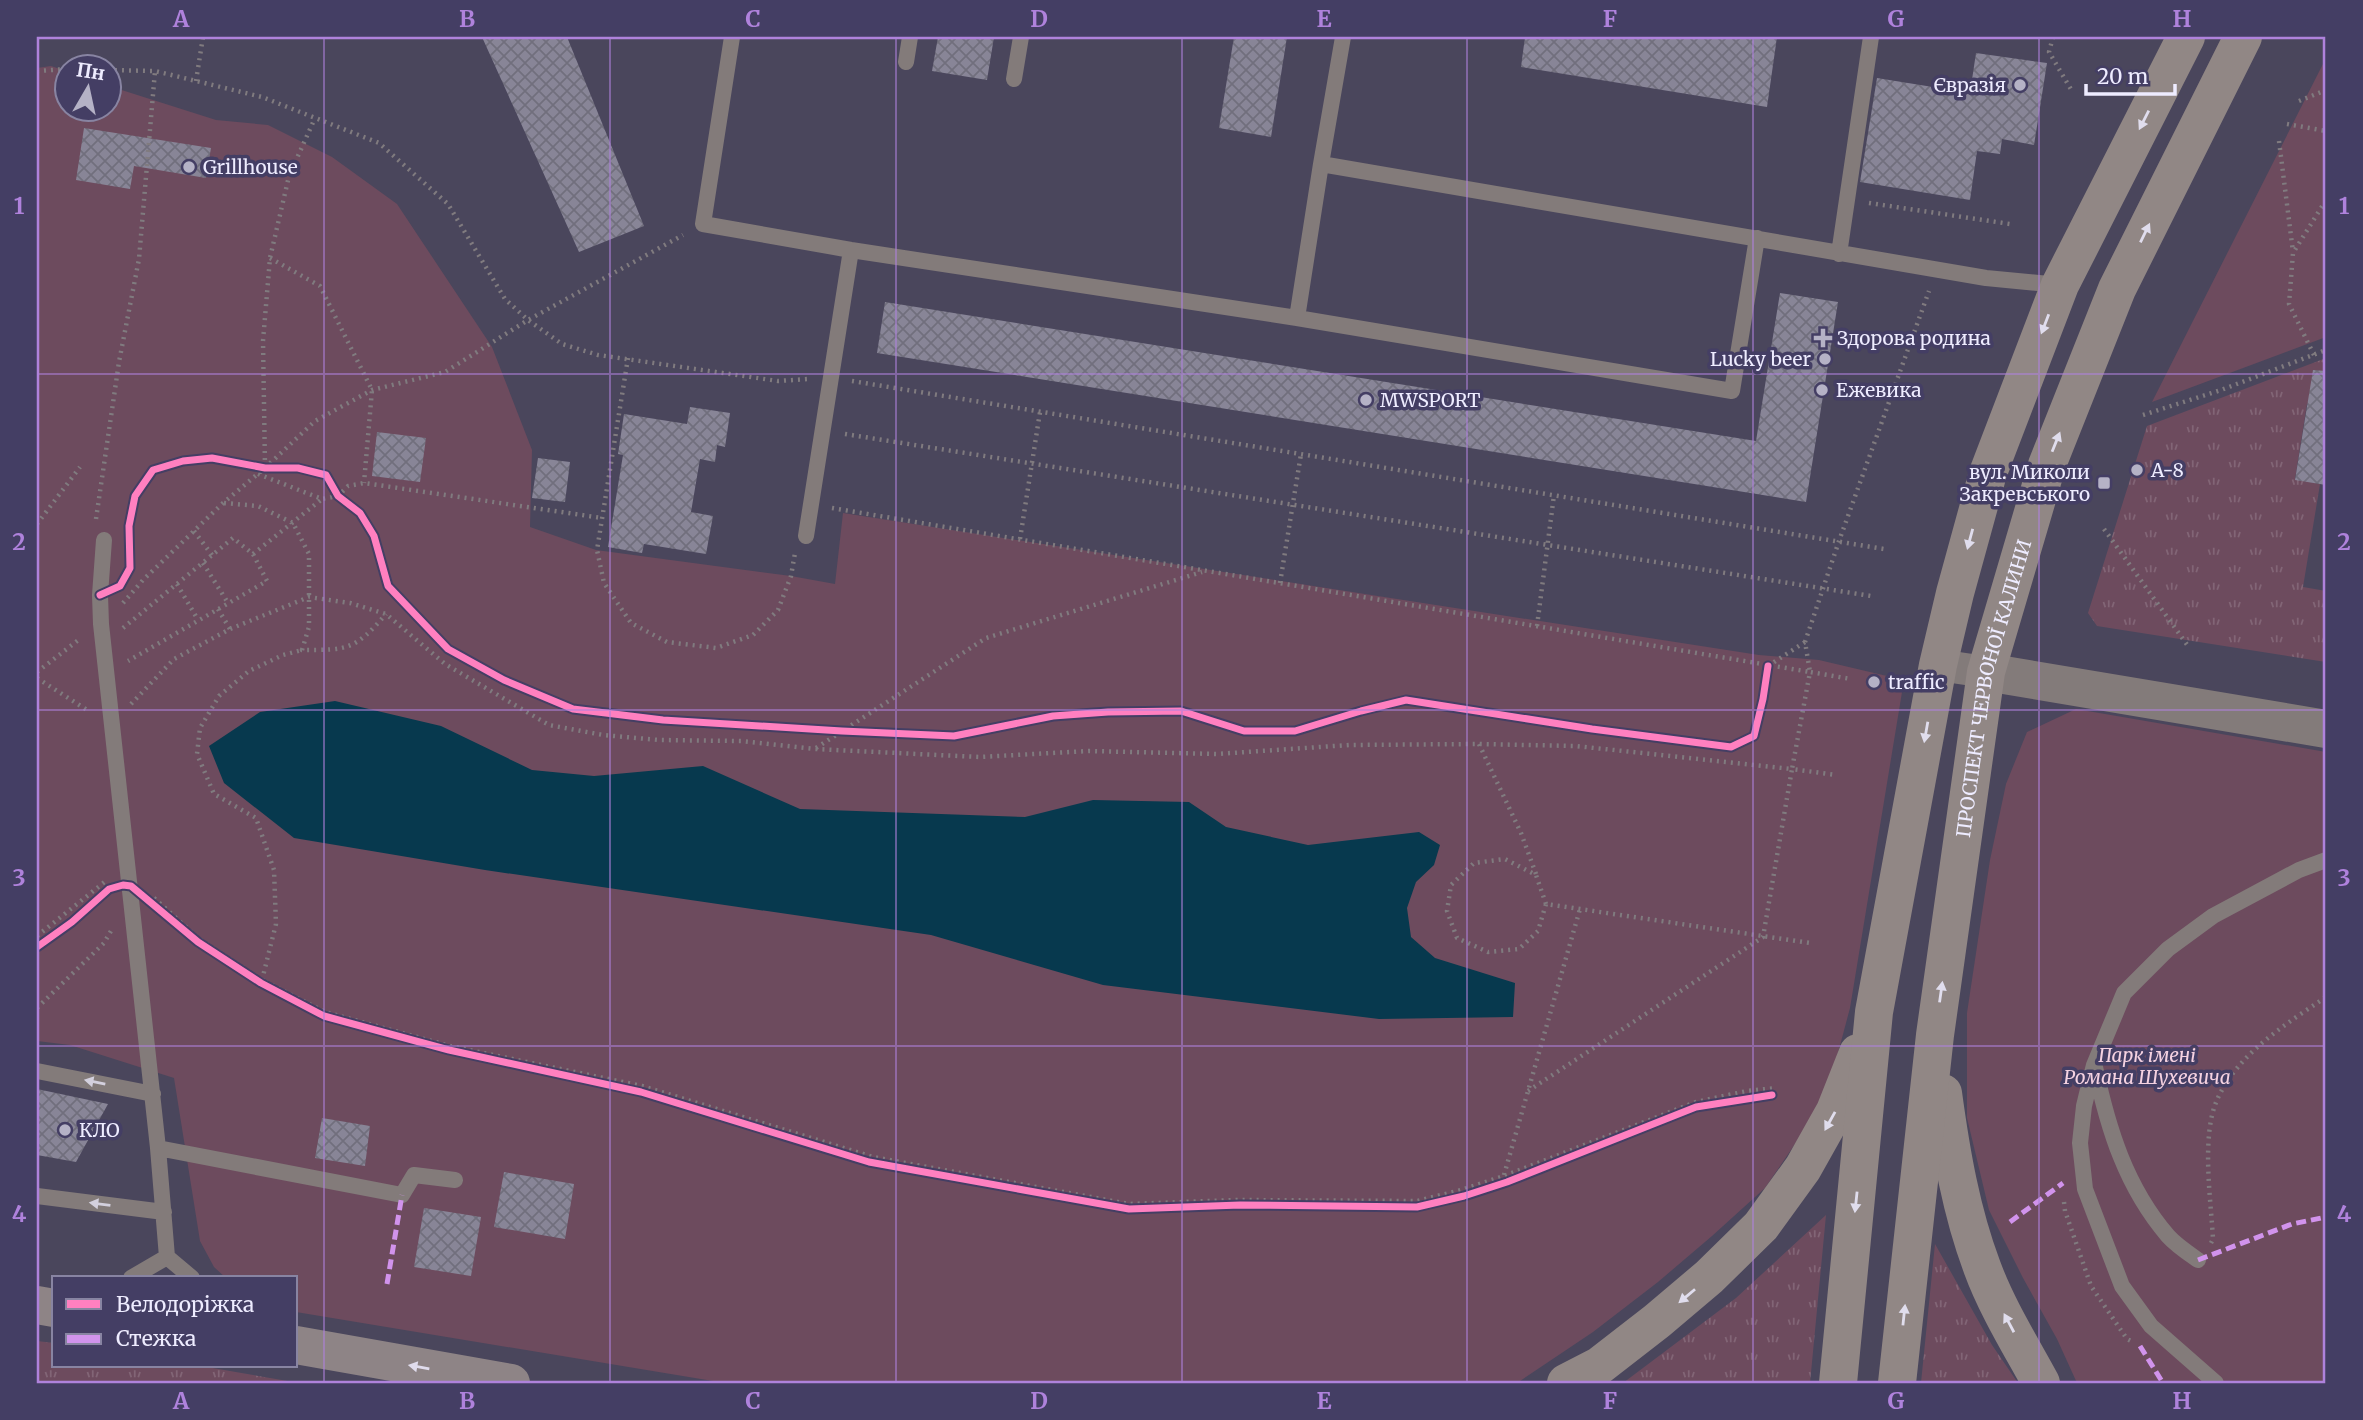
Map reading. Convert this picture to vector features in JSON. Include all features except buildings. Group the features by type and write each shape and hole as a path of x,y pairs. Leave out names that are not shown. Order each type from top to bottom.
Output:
{"main road":[{"path":"1838,1383 1874,1012 1938,665 1955,593 1988,473 2060,285 2186,37"},
{"name":"ПРОСПЕКТ ЧЕРВОНОЇ КАЛИНИ","path":"1897,1383 1935,1035 1986,672 2047,465 2117,289 2243,37"},
{"path":"1566,1383 1599,1366 1657,1321 1709,1277 1761,1226 1803,1168 1835,1111 1874,1012"},
{"path":"1935,1035 1949,1139 1964,1212 1982,1269 2041,1383"},
{"path":"298,1345 510,1383"}],"street":[{"path":"1938,665 2326,729"}],"lane":[{"path":"732,37 703,224 851,250 1297,318 1732,391 1757,238"},
{"path":"906,62 910,37"},
{"path":"1014,79 1021,37"},
{"path":"1297,318 1343,37"},
{"path":"1839,254 1871,37"},
{"path":"1321,164 1839,254 1986,278 2060,285"},
{"path":"806,536 851,250"},
{"path":"104,540 101,624 131,886 167,1257 190,1276"},
{"path":"2216,1383 2151,1326 2122,1286 2085,1189 2080,1143 2084,1106 2094,1065 2124,993 2168,949 2213,916 2299,870 2326,860"},
{"path":"2094,1065 2106,1119 2122,1163 2144,1204 2170,1238 2198,1260"},
{"path":"37,1071 152,1094"},
{"path":"158,1148 402,1195 414,1175 455,1180"},
{"path":"37,1196 164,1212"},
{"path":"134,1276 167,1257"}],"path":[{"path":"196,82 203,37"},
{"path":"2053,37 2049,52 2072,91"},
{"path":"122,70 155,71 262,97 379,143 448,204 505,299 528,320 562,344 598,355 778,381 831,378 1884,549"},
{"path":"2299,101 2326,90"},
{"path":"265,468 263,341 270,258 289,176 315,118"},
{"path":"2287,124 2326,131"},
{"path":"2279,141 2293,253 2289,304 2314,355"},
{"path":"1847,200 2010,224"},
{"path":"2293,253 2326,200"},
{"path":"117,611 143,580 223,503 315,421 372,390 445,372 528,320 703,224"},
{"path":"270,258 320,286 372,390 364,483"},
{"path":"1528,1091 1763,937 1810,672 1805,642 1937,270"},
{"path":"2143,415 2221,390 2326,350"},
{"path":"628,358 597,550 604,583 631,623 667,642 716,648 753,635 778,610 791,576 799,535 806,536"},
{"path":"1020,540 1040,412"},
{"path":"822,430 1871,596"},
{"path":"1280,583 1301,454"},
{"path":"252,466 276,468"},
{"path":"37,524 80,467"},
{"path":"258,474 322,499"},
{"path":"253,554 322,499 338,496 348,486 364,483 602,518"},
{"path":"332,486 338,496 349,504"},
{"path":"1537,626 1554,495"},
{"path":"223,503 258,506 293,523 309,554 309,627 302,650"},
{"path":"810,504 1851,679"},
{"path":"2104,529 2188,646"},
{"path":"194,531 212,555"},
{"path":"119,631 233,538 253,554 267,581 123,664"},
{"path":"203,563 228,603"},
{"path":"815,749 986,638 1206,571"},
{"path":"177,584 198,620"},
{"path":"37,678 103,721 116,720 174,659 230,629 309,597 350,603 386,614 445,664 548,725 603,735 979,757 1089,751 1217,754 1349,745 1576,746 1836,775"},
{"path":"218,609 230,629"},
{"path":"262,980 276,924 274,870 256,818 214,794 197,754 200,728 219,696 249,671 283,655 302,650 340,650 365,638 386,614"},
{"path":"37,672 85,635"},
{"path":"1766,677 1768,666 1805,642"},
{"path":"829,730 856,732"},
{"path":"1479,744 1521,833 1536,875 1546,904 1538,931 1519,949 1488,952 1457,938 1447,911 1451,885 1474,863 1505,859 1536,875"},
{"path":"37,936 115,876"},
{"path":"99,897 109,889 131,886 208,949 261,984 324,1016 449,1050 641,1092 869,1162 1129,1209 1240,1205 1417,1207 1507,1182 1696,1107 1774,1092"},
{"path":"150,895 199,939 262,980 325,1012 450,1046 642,1086 873,1157 1129,1204 1237,1200 1417,1200 1504,1176 1696,1102 1747,1091 1774,1092"},
{"path":"1546,904 1811,943"},
{"path":"1504,1176 1580,909"},
{"path":"37,947 46,941"},
{"path":"2198,1260 2213,1240 2210,1135 2217,1101 2233,1073 2248,1056 2326,998"},
{"path":"2064,1197 2065,1211 2091,1286 2127,1339 2140,1346"}],"green space":[{"path":"2326,58 2326,337 2152,402"},
{"path":"52,66 52,122 122,122 122,90 216,120 268,125 332,157 397,204 492,347 532,450 530,527 596,550 835,584 843,513 1759,655 1819,660 1904,680 1850,1008 1834,1068 1814,1116 1765,1188 1712,1236 1593,1332 1517,1383 725,1383 298,1312 298,1276 224,1276 214,1267 200,1241 174,1078 70,1045 37,1041 37,68"},
{"path":"2326,358 2326,406 2307,404 2295,479 2320,484 2303,587 2326,591 2326,662 2097,626 2088,613 2147,426"},
{"name":"Парк імені Романа Шухевича","path":"2076,709 2326,752 2326,1383 2077,1383 2057,1339 1989,1210 1967,1118 1967,1013 1990,860 2006,784 2027,732"},
{"path":"1826,1215 1810,1383 1623,1383 1736,1298"},
{"path":"1935,1244 1992,1345 2018,1383 1921,1383"},
{"path":"37,1341 52,1343 52,1368 213,1368 299,1383 37,1383"}],"water":[{"path":"335,701 441,726 532,770 594,776 703,766 800,809 1025,817 1093,800 1189,802 1226,827 1308,845 1419,832 1440,845 1434,865 1416,882 1407,908 1411,937 1435,958 1515,983 1513,1017 1379,1019 1103,985 931,935 485,870 294,838 224,783 209,746 260,712"}],"marked path":[{"path":"2010,1222 2063,1183"},
{"path":"387,1284 402,1195"},
{"path":"2198,1260 2292,1224 2326,1217"},
{"path":"2140,1346 2163,1383"}],"cycle path":[{"path":"100,595 120,586 130,568 129,526 135,496 153,470 183,461 212,458 265,468 298,468 326,475 338,496 360,513 374,536 388,586 448,649 504,680 573,709 663,720 954,736 1053,716 1108,712 1181,711 1244,731 1295,731 1406,700 1731,747 1754,736 1768,666"},
{"path":"37,947 72,922 109,889 131,886 198,942 261,983 324,1016 449,1050 641,1092 869,1162 1129,1209 1240,1205 1417,1207 1507,1182 1696,1107 1772,1095"}],"place":[{"name":"Євразія","path":"2020,85"},
{"name":"Grillhouse","path":"189,167"},
{"name":"Здорова родина","path":"1823,338"},
{"name":"Lucky beer","path":"1825,359"},
{"name":"Ежевика","path":"1822,390"},
{"name":"MWSPORT","path":"1366,400"},
{"name":"А-8","path":"2137,470"},
{"name":"вул. Миколи Закревського","path":"2104,483"},
{"name":"traffic","path":"1874,682"},
{"name":"КЛО","path":"65,1130"}]}
